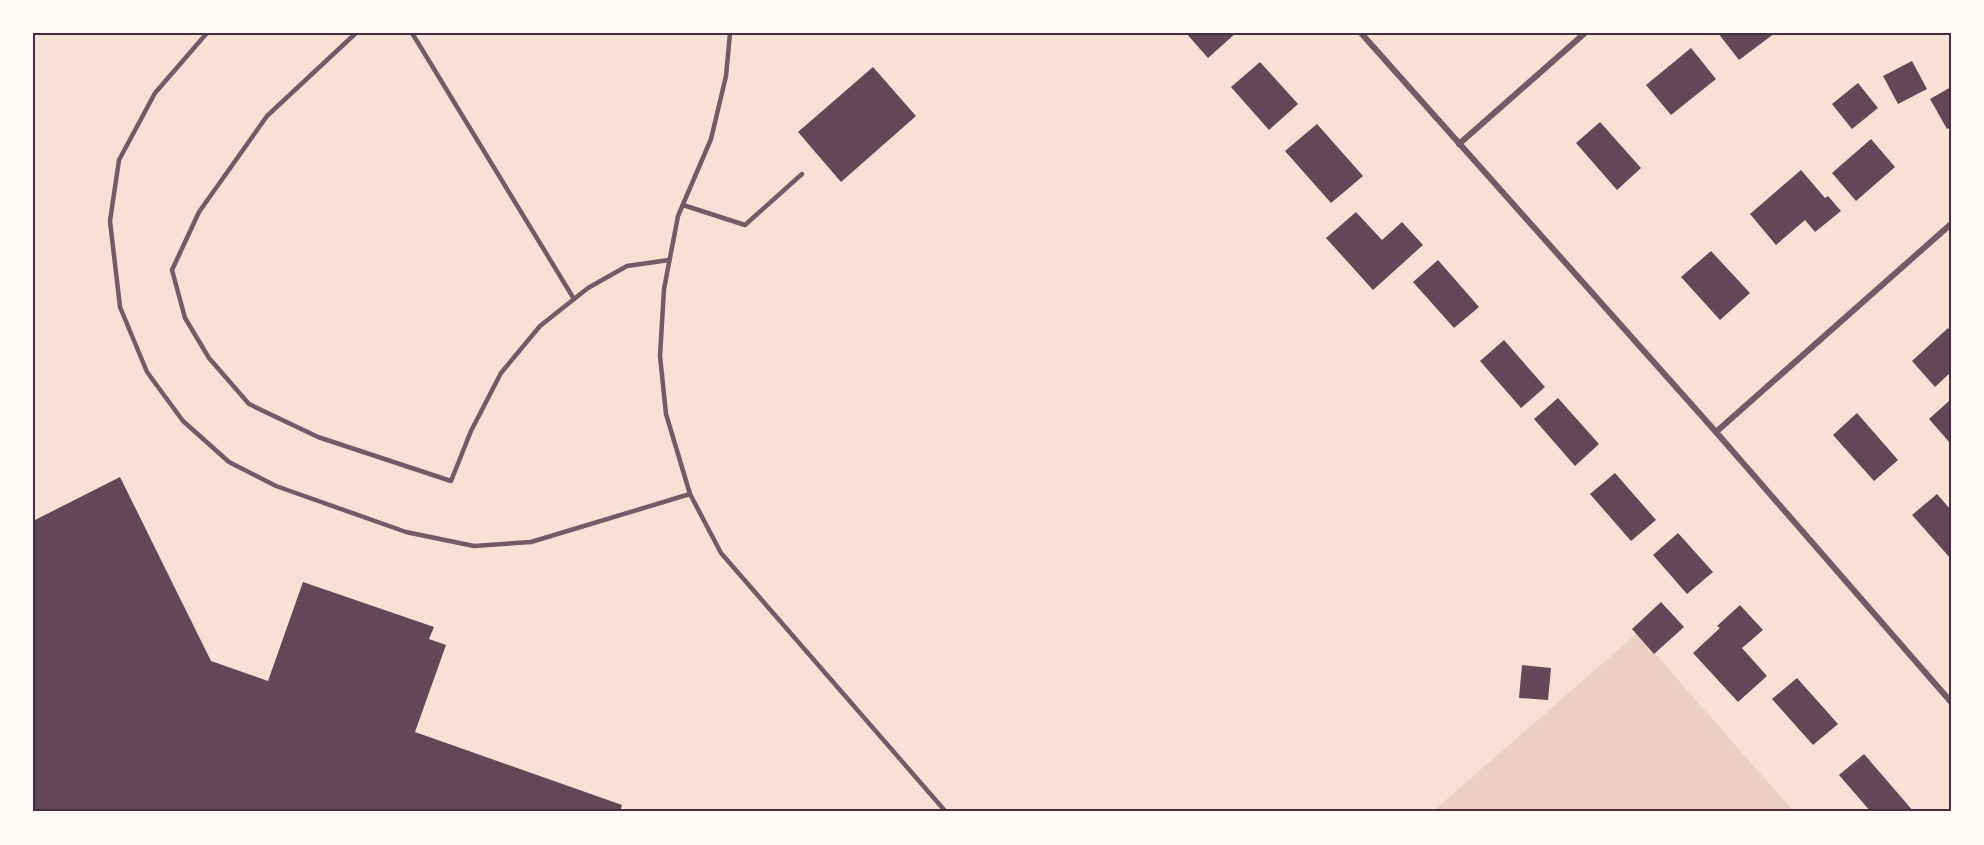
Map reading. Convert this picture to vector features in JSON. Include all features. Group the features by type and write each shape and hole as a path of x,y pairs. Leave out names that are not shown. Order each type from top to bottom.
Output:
{"street":[{"path":"1361,33 1716,432 1951,702"},
{"path":"1459,144 1585,33"},
{"path":"1716,432 1951,224"}],"lane":[{"path":"207,33 155,93 119,160 110,221 120,307 147,372 183,421 229,462 276,486 406,532 474,546 531,542 690,494"},
{"path":"356,33 267,116 199,212 172,270 185,318 209,358 249,404 318,437 451,481 471,431 501,373 540,326 588,288 627,266 669,260"},
{"path":"412,33 574,299"},
{"path":"730,33 726,76 711,139 678,216 664,289 660,356 666,414 690,494 721,553 946,812"},
{"path":"683,205 745,225 802,174"}],"shaded area":[{"path":"1637,633 1794,812 1432,812"}],"building":[{"path":"1186,33 1236,33 1208,58"},
{"path":"1718,33 1775,33 1739,60"},
{"path":"1691,48 1716,79 1671,115 1646,85"},
{"path":"1912,61 1927,89 1898,104 1883,76"},
{"path":"1260,62 1298,104 1269,130 1231,87"},
{"path":"873,67 916,116 841,182 798,132"},
{"path":"1858,83 1878,108 1852,129 1832,104"},
{"path":"1951,87 1951,127 1947,129 1930,99"},
{"path":"1600,122 1641,168 1617,190 1576,143"},
{"path":"1317,124 1363,176 1331,203 1285,151"},
{"path":"1871,139 1895,167 1856,201 1832,173"},
{"path":"1801,170 1825,198 1828,196 1841,211 1815,232 1805,220 1776,245 1750,214"},
{"path":"1356,212 1382,240 1402,222 1423,245 1373,290 1326,238"},
{"path":"1711,251 1750,293 1720,320 1681,277"},
{"path":"1438,260 1479,307 1454,328 1413,282"},
{"path":"1948,328 1951,332 1951,372 1935,387 1912,361"},
{"path":"1504,340 1545,387 1521,408 1480,361"},
{"path":"1558,398 1599,444 1575,466 1534,419"},
{"path":"1950,400 1951,442 1950,443 1929,419"},
{"path":"1857,413 1898,460 1874,481 1833,435"},
{"path":"1615,473 1656,520 1631,541 1590,494"},
{"path":"120,477 211,661 268,681 303,582 434,627 429,639 446,645 415,732 622,805 620,812 33,812 33,521"},
{"path":"1937,494 1951,510 1951,559 1912,515"},
{"path":"1678,533 1713,572 1687,594 1653,555"},
{"path":"1661,602 1684,627 1654,654 1632,629"},
{"path":"1740,605 1763,630 1742,648 1767,676 1738,702 1693,653 1720,628 1717,626"},
{"path":"1522,665 1551,668 1548,700 1519,698"},
{"path":"1797,678 1838,724 1813,745 1772,699"},
{"path":"1864,754 1914,812 1871,812 1839,775"}]}
